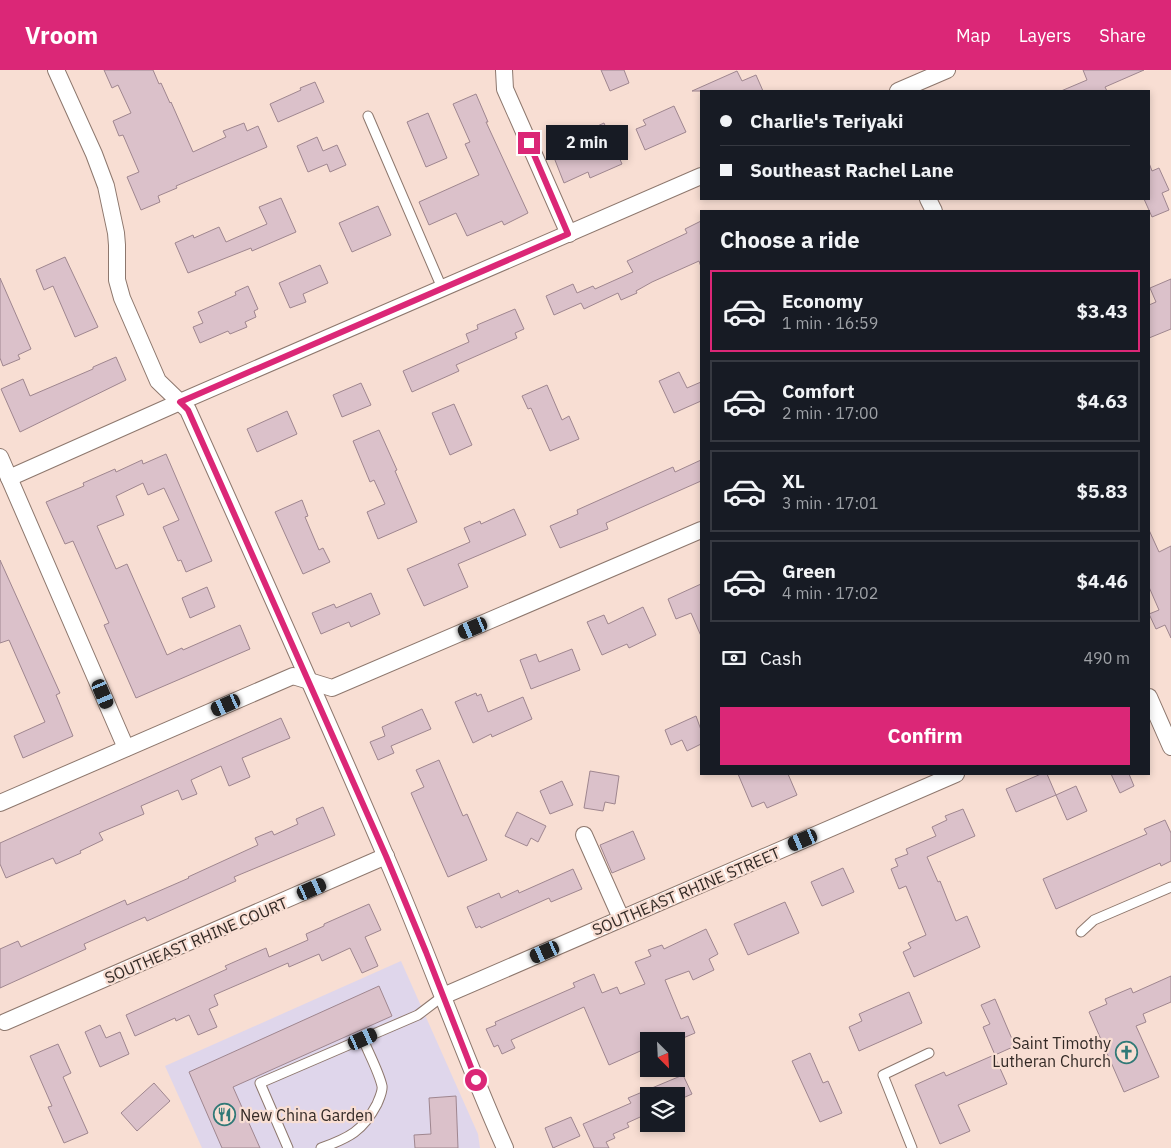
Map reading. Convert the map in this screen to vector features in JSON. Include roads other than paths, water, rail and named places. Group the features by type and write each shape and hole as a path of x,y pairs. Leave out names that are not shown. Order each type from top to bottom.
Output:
{"street":[{"path":"56,70 94,154 106,186 117,245 116,271 119,290 158,381 188,410 386,856 505,1148"},
{"path":"504,70 505,89 568,234"},
{"path":"900,90 947,70"},
{"path":"10,478 180,402 700,176"},
{"path":"0,457 126,748"},
{"path":"0,803 293,676 332,688 700,530"},
{"path":"1150,699 1171,747"},
{"name":"SOUTHEAST RHINE STREET","path":"444,996 954,775"},
{"path":"584,835 621,918"},
{"name":"SOUTHEAST RHINE COURT","path":"5,1022 386,856"}],"lane":[{"path":"368,116 442,288"},
{"path":"1081,932 1094,920 1171,887"},
{"path":"288,1148 260,1083 418,1015 444,996"},
{"path":"321,1148 342,1140 362,1127 371,1116 379,1100 382,1087 363,1039"},
{"path":"912,1148 883,1076 929,1053"}],"place":[{"name":"Saint Timothy Lutheran Church","path":"1127,1052"},
{"name":"New China Garden","path":"224,1115"}]}
